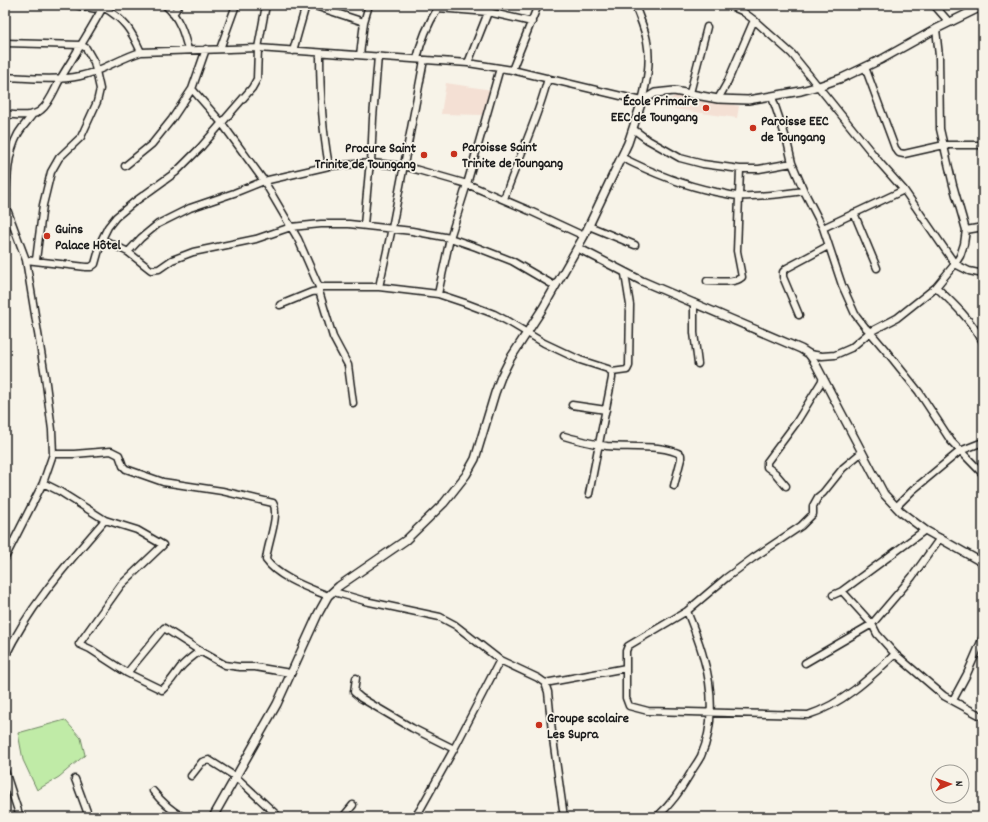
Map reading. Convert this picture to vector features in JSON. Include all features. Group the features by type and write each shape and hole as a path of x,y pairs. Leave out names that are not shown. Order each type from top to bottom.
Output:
{"street":[{"path":"78,5 94,8 104,6 130,30 141,52"},
{"path":"165,5 173,14 184,34 188,50"},
{"path":"173,14 179,5"},
{"path":"220,49 236,5"},
{"path":"26,260 86,267 91,267 95,264 102,239 108,227 116,217 133,202 176,172 201,147 221,122 252,88 257,78 258,48 266,5"},
{"path":"294,51 306,5"},
{"path":"312,5 364,22"},
{"path":"360,55 364,22 369,5"},
{"path":"468,63 491,5"},
{"path":"512,70 538,5"},
{"path":"213,817 276,704 318,614 331,594 406,540 433,515 458,487 475,459 501,377 510,359 578,248 621,158 633,129 648,77 649,57 647,40 635,5"},
{"path":"728,5 742,11 754,20 792,54 904,190 955,264 969,271 982,274"},
{"path":"934,5 949,22"},
{"path":"5,114 33,114 41,111 91,31 104,6"},
{"path":"379,287 392,228 413,115 421,59 420,45 435,6 488,12 532,22"},
{"path":"5,77 61,78 80,76 141,52 258,48 468,63 512,70 642,101 655,93 674,91 718,99 748,100 819,86 842,78 882,59 949,22 983,6"},
{"path":"718,99 727,83 754,20"},
{"path":"690,93 707,27"},
{"path":"809,354 822,356 835,355 851,348 870,332 897,318 936,287 955,264 964,244 966,230 940,129 939,56 936,29"},
{"path":"5,43 81,45 91,56 100,89 97,102 81,137 59,158 51,172 43,205 36,260"},
{"path":"125,166 152,144 172,119 192,89 206,49"},
{"path":"320,53 320,95 329,166"},
{"path":"364,225 369,171 372,163 373,118 378,56"},
{"path":"865,67 895,148 899,153 904,154 944,145 983,145"},
{"path":"438,294 450,238 500,68"},
{"path":"504,199 544,95 548,78"},
{"path":"192,89 221,122 264,181 276,204 292,227 319,289 333,337 348,365 353,403"},
{"path":"772,96 787,141 792,163 804,191 823,228 842,285 855,314 919,392 951,441 983,474"},
{"path":"5,558 43,483 53,454 52,430 45,376 26,260 6,206 9,160 13,145 18,134 33,114"},
{"path":"633,129 653,143 680,158 703,164 740,170 759,169 792,163"},
{"path":"621,158 670,180 690,186 738,196 769,196 804,191"},
{"path":"128,252 141,238 158,224 177,214 264,181 329,166 372,163 404,166 467,184 504,199 584,236"},
{"path":"707,281 732,281 738,280 742,277 737,251 740,170"},
{"path":"823,228 904,190"},
{"path":"854,213 877,268"},
{"path":"102,239 128,252 151,270 155,271 172,260 193,252 256,239 292,227 320,224 364,225 412,231 450,238 512,261 555,286"},
{"path":"589,226 635,245"},
{"path":"966,230 983,227"},
{"path":"799,316 783,277 784,272 787,268 828,246"},
{"path":"578,248 625,274 801,349 809,354 884,494 896,507 925,530 983,562"},
{"path":"280,305 319,289 379,287 438,294 465,302 494,314 559,350 580,360 608,369 612,372 627,370 629,366 630,305 625,274"},
{"path":"936,287 959,308 983,342"},
{"path":"694,303 694,333 698,364"},
{"path":"590,494 612,372"},
{"path":"786,486 775,473 767,467 767,462 796,423 823,379"},
{"path":"572,405 606,410"},
{"path":"564,436 619,447 648,447 677,452 681,455 682,459 674,486"},
{"path":"896,507 913,490 960,451 983,442"},
{"path":"53,454 116,452 120,455 123,466 126,469 152,479 175,485 222,491 273,503 275,506 275,515 266,560 270,566 295,582 331,594 440,617 455,625 500,660 538,678 545,683 548,692 564,817"},
{"path":"862,452 843,468 834,481 818,497 814,506 813,514 801,526 726,578 687,611 628,646 626,651 626,698 629,706 648,711 808,715 823,710 851,692 873,675 895,654"},
{"path":"43,483 59,491 105,520 137,530 163,545 120,585 79,644 90,649 127,673 162,690 180,668 200,651"},
{"path":"5,657 15,636 35,606 78,551 105,520"},
{"path":"833,595 842,592 925,530"},
{"path":"805,663 872,624 912,577 940,538"},
{"path":"842,592 872,624 877,634 895,654 936,690 983,717"},
{"path":"657,817 671,804 701,756 711,713 708,678 704,660 687,611"},
{"path":"127,673 164,628 225,665 255,667 290,673"},
{"path":"953,700 967,674 983,637"},
{"path":"415,817 454,749 500,660"},
{"path":"545,683 626,668"},
{"path":"356,678 354,692 361,698 412,728 454,749"},
{"path":"192,776 202,762 209,760 236,777 279,817"},
{"path":"5,771 20,817"},
{"path":"75,779 89,817"},
{"path":"153,791 162,801 183,817"},
{"path":"343,817 353,805"}],"shaded area":[{"path":"446,83 492,90 484,115 441,114"},
{"name":"École Primaire EEC de Toungang","path":"676,95 739,106 737,118 674,109 669,100"}],"green space":[{"path":"65,720 81,738 85,755 59,777 37,790 23,760 18,733"}],"place":[{"name":"École Primaire EEC de Toungang","path":"706,108"},
{"name":"Paroisse EEC de Toungang","path":"753,128"},
{"name":"Paroisse Saint Trinite de Toungang","path":"454,154"},
{"name":"Procure Saint Trinite de Toungang","path":"424,155"},
{"name":"Guins Palace Hôtel","path":"47,236"},
{"name":"Groupe scolaire Les Supra","path":"539,725"}]}
